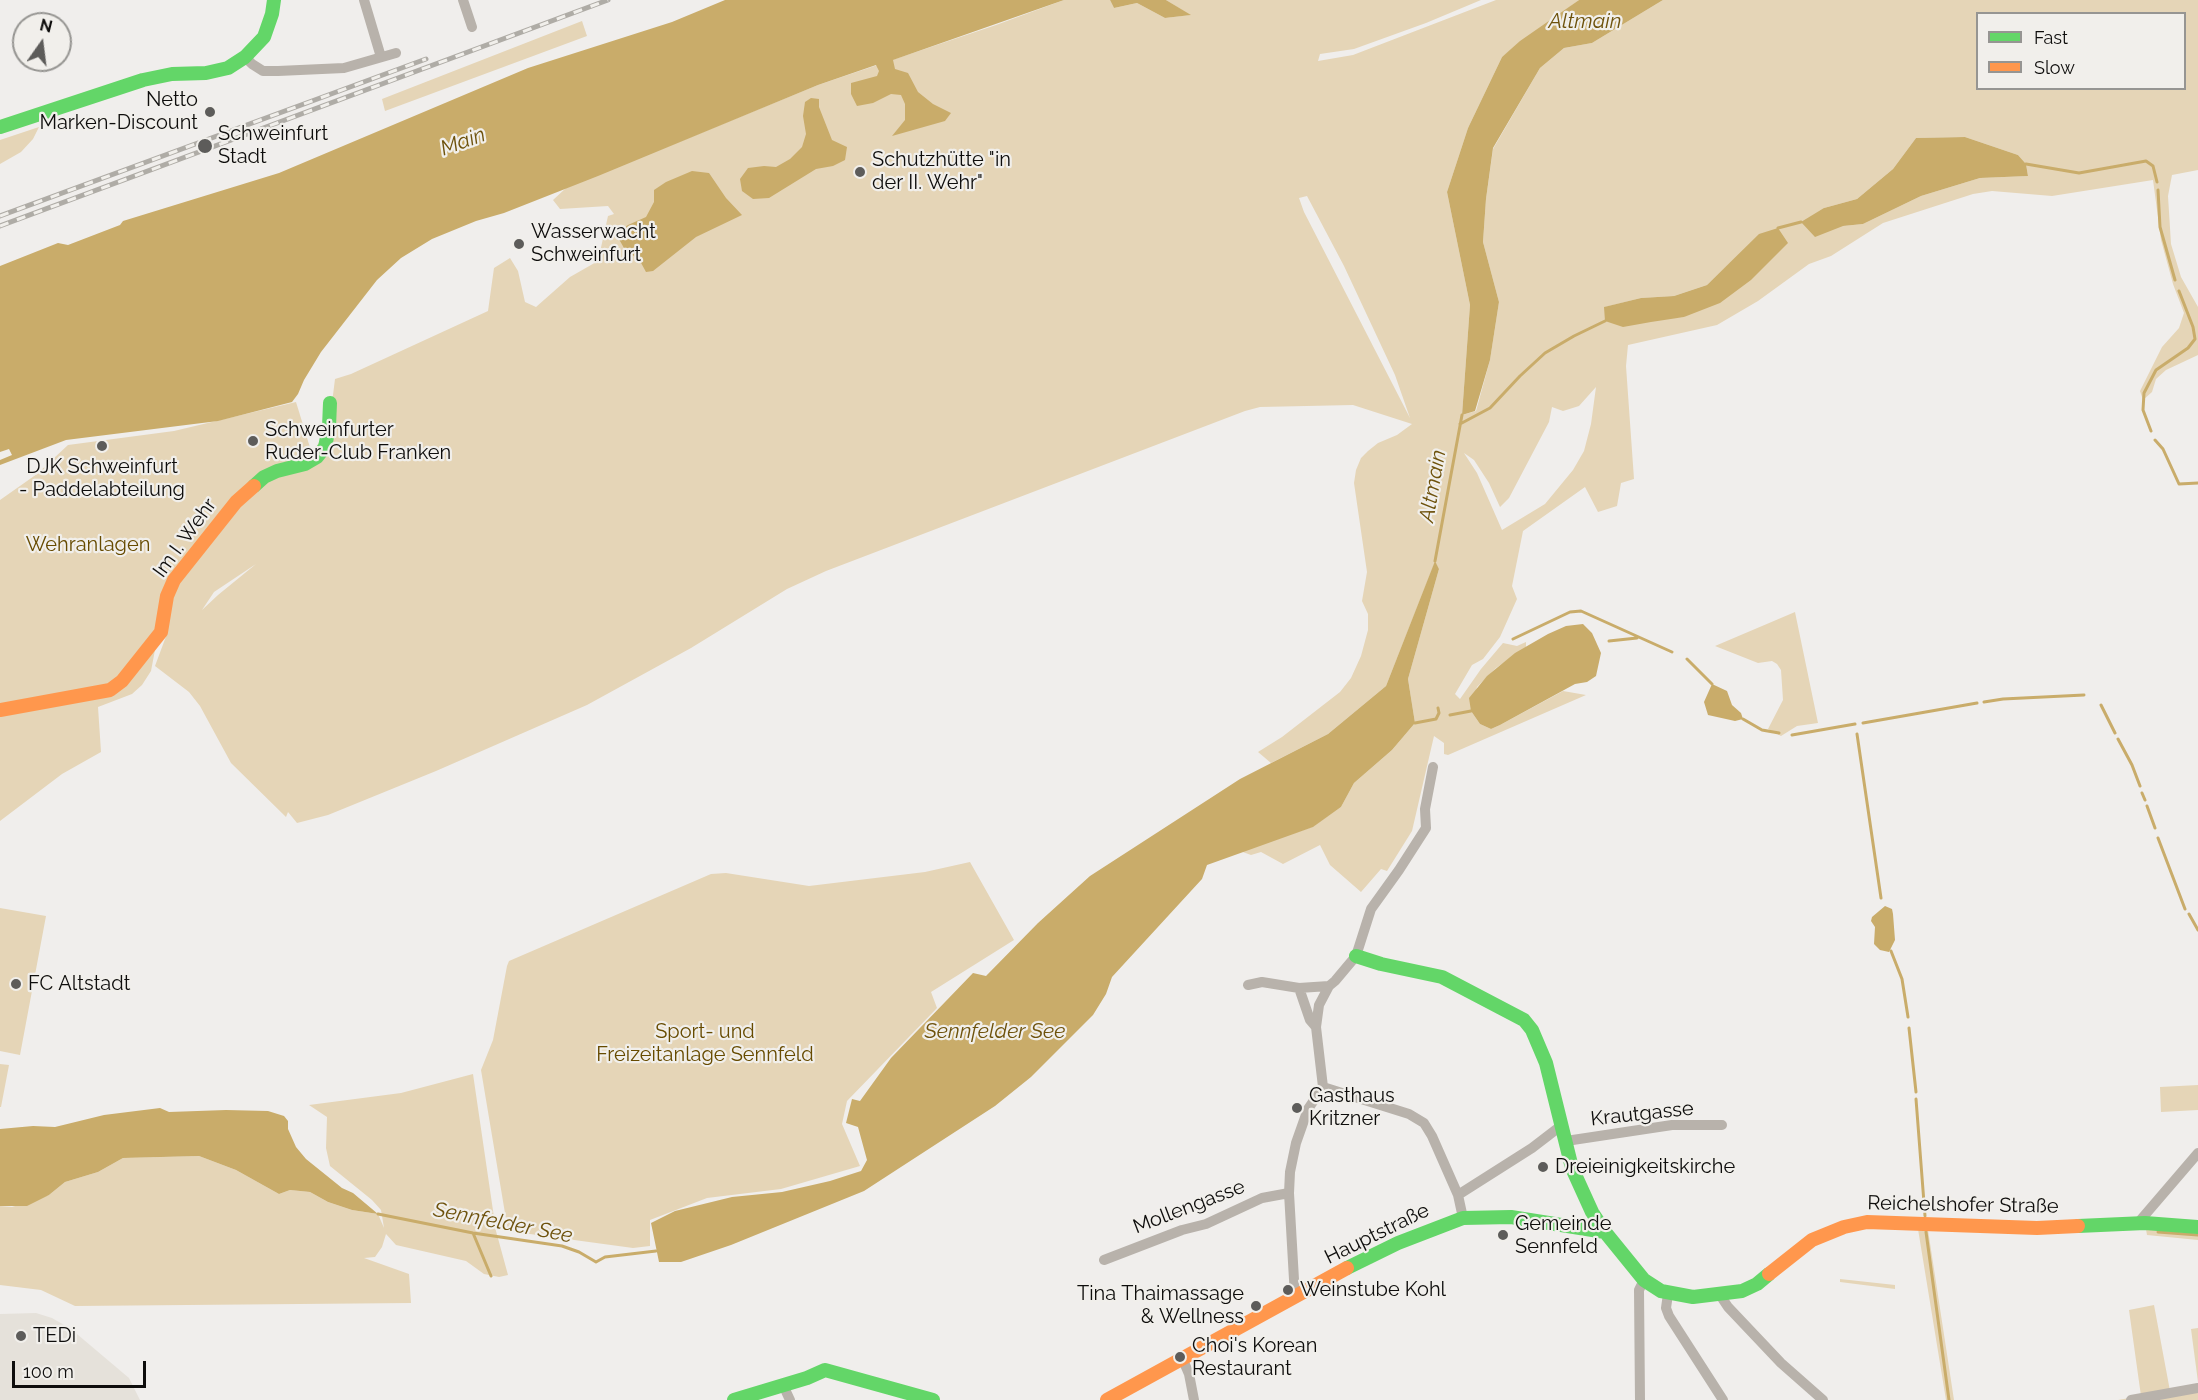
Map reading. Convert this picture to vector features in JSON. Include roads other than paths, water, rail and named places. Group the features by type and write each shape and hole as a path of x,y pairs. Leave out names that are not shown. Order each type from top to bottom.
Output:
{"street":[{"path":"0,127 150,78 228,68 244,57 264,37 274,0"},
{"path":"364,0 381,57"},
{"path":"463,0 472,27"},
{"path":"244,57 263,71 278,71 344,68 396,53"},
{"name":"Im I. Wehr","path":"0,710 110,690 122,681 161,632 167,596 174,580 236,502 264,477 305,464 325,447 330,403"},
{"path":"1295,1297 1289,1193 1290,1172 1296,1143 1308,1109 1323,1087 1316,1027 1319,1005 1329,986 1356,956 1371,909 1426,828 1425,809 1433,767"},
{"path":"1356,956 1442,977 1524,1020 1532,1030 1546,1063 1572,1168 1592,1212 1605,1232 1644,1280 1639,1290 1638,1303 1640,1400"},
{"path":"1248,985 1272,982 1299,988 1329,986"},
{"path":"1299,988 1310,1020 1316,1027"},
{"path":"1323,1087 1418,1118 1432,1136 1458,1195 1463,1218"},
{"path":"1458,1195 1532,1148 1562,1125"},
{"name":"Krautgasse","path":"1566,1141 1672,1125 1722,1125"},
{"path":"2138,1223 2198,1153"},
{"name":"Mollengasse","path":"1104,1260 1182,1230 1206,1224 1262,1198 1289,1193"},
{"name":"Hauptstraße","path":"1107,1400 1340,1272 1398,1243 1451,1221 1463,1218 1511,1217 1605,1232"},
{"name":"Reichelshofer Straße","path":"1644,1280 1668,1294 1693,1297 1742,1291 1757,1284 1812,1240 1854,1224 1887,1222 2037,1228 2138,1223 2198,1227"},
{"path":"1668,1294 1666,1308 1669,1316 1723,1400"},
{"path":"1720,1295 1728,1307 1781,1363 1823,1400"},
{"path":"1183,1360 1189,1374 1194,1400"},
{"path":"734,1400 783,1386 825,1370 906,1397 933,1400"},
{"path":"783,1386 790,1400"},
{"path":"2131,1400 2198,1388"}],"water":[{"name":"Main","path":"725,0 1064,0 893,60 895,69 908,73 918,92 933,104 951,113 945,121 892,136 905,120 905,104 901,95 891,94 873,103 857,106 851,94 851,83 877,76 879,71 876,65 818,85 598,176 432,239 401,258 377,280 321,352 292,402 218,421 66,440 0,465 0,460 12,455 9,449 0,452 0,266 58,243 68,245 120,225 123,221 279,173 528,68 672,22"},
{"path":"1110,0 1166,0 1191,15 1165,18 1137,3 1114,8"},
{"name":"Altmain","path":"1579,0 1663,0 1592,43 1564,48 1540,68 1493,148 1483,242 1499,302 1490,360 1475,411 1462,415 1470,305 1447,192 1468,128 1502,57 1520,41"},
{"path":"811,98 819,99 819,107 832,140 847,147 845,160 833,166 816,169 769,198 753,199 742,191 740,179 748,168 776,167 790,159 802,147 806,134 803,116 805,102"},
{"path":"1965,137 2018,155 2026,164 2028,176 1980,178 1921,196 1863,224 1843,226 1815,237 1801,222 1824,208 1857,199 1893,169 1916,138"},
{"path":"692,171 709,173 726,198 742,215 696,237 653,271 646,272 640,261 624,248 616,234 628,225 646,217 654,202 654,190"},
{"path":"1778,228 1788,243 1751,280 1720,303 1684,317 1623,327 1605,321 1604,307 1641,298 1674,296 1707,285 1759,234"},
{"name":"Sennfelder See","path":"1435,561 1439,569 1408,679 1415,723 1392,750 1354,783 1341,807 1313,827 1207,865 1202,879 1112,977 1106,994 1093,1015 1031,1077 995,1106 864,1191 731,1245 681,1262 659,1262 651,1223 675,1211 732,1197 782,1192 861,1171 867,1160 858,1127 846,1123 852,1099 860,1101 891,1058 973,973 986,976 1038,923 1090,876 1240,779 1328,734 1386,686"},
{"path":"1583,624 1592,633 1601,653 1596,676 1587,682 1575,684 1491,729 1480,724 1471,711 1469,698 1487,676 1515,653 1548,634 1566,626"},
{"path":"1712,684 1727,691 1732,705 1741,713 1743,719 1735,721 1708,715 1704,702"},
{"path":"1885,906 1892,909 1893,914 1895,940 1889,952 1880,950 1874,944 1875,927 1871,921 1872,917"},
{"name":"Sennfelder See","path":"160,1108 169,1112 268,1111 284,1116 288,1121 288,1129 296,1147 306,1159 378,1214 352,1210 328,1202 310,1192 290,1190 279,1194 236,1170 199,1156 123,1158 98,1172 65,1182 49,1195 27,1206 0,1206 0,1129 55,1127 104,1115"}],"waterway":[{"path":"2026,164 2079,173 2146,161 2153,166 2157,182"},
{"path":"2158,190 2160,227 2175,280"},
{"name":"Altmain","path":"1778,228 1801,222"},
{"path":"2151,431 2143,410 2144,393 2156,370 2188,348 2195,339 2193,327 2179,291"},
{"path":"1460,424 1490,408 1545,353 1605,321"},
{"name":"Altmain","path":"1435,561 1462,415"},
{"path":"2155,440 2163,449 2179,484 2198,483"},
{"path":"1513,639 1570,612 1581,611 1672,652"},
{"path":"1609,641 1637,638"},
{"path":"1687,659 1712,684"},
{"path":"1984,702 2084,695"},
{"path":"1863,723 1977,703"},
{"path":"2101,705 2115,733"},
{"path":"1415,723 1436,719 1439,713 1438,708"},
{"path":"1450,715 1471,711"},
{"path":"1743,719 1762,730 1779,733"},
{"path":"1792,735 1855,724"},
{"path":"1857,734 1881,898"},
{"path":"2118,739 2140,786"},
{"path":"2142,793 2145,800"},
{"path":"2147,806 2155,828"},
{"path":"2158,838 2185,909"},
{"path":"2189,914 2198,930"},
{"path":"1891,951 1902,979 1908,1017"},
{"path":"1909,1028 1916,1092"},
{"path":"1916,1099 1925,1216"},
{"name":"Sennfelder See","path":"378,1214 473,1233 562,1246 579,1252 596,1262 605,1257 656,1251"},
{"path":"1926,1232 1949,1400"},
{"path":"2158,1232 2198,1235"},
{"path":"473,1233 491,1276"}],"railway":[{"path":"0,226 608,0"},
{"path":"0,216 426,59"}],"place":[{"name":"Netto Marken-Discount","path":"210,112"},
{"name":"Schweinfurt Stadt","path":"205,146"},
{"name":"Schutzhütte \"in der II. Wehr\"","path":"860,172"},
{"name":"Wasserwacht Schweinfurt","path":"519,244"},
{"name":"Schweinfurter Ruder-Club Franken","path":"253,441"},
{"name":"DJK Schweinfurt - Paddelabteilung","path":"102,446"},
{"name":"FC Altstadt","path":"16,984"},
{"name":"Gasthaus Kritzner","path":"1297,1108"},
{"name":"Dreieinigkeitskirche","path":"1543,1167"},
{"name":"Gemeinde Sennfeld","path":"1503,1235"},
{"name":"Weinstube Kohl","path":"1288,1290"},
{"name":"Tina Thaimassage & Wellness","path":"1256,1306"},
{"name":"TEDi","path":"21,1336"},
{"name":"Choi's Korean Restaurant","path":"1180,1357"}],"park label":[{"name":"Wehranlagen","path":"88,545"},
{"name":"Sport- und Freizeitanlage Sennfeld","path":"705,1044"}]}
